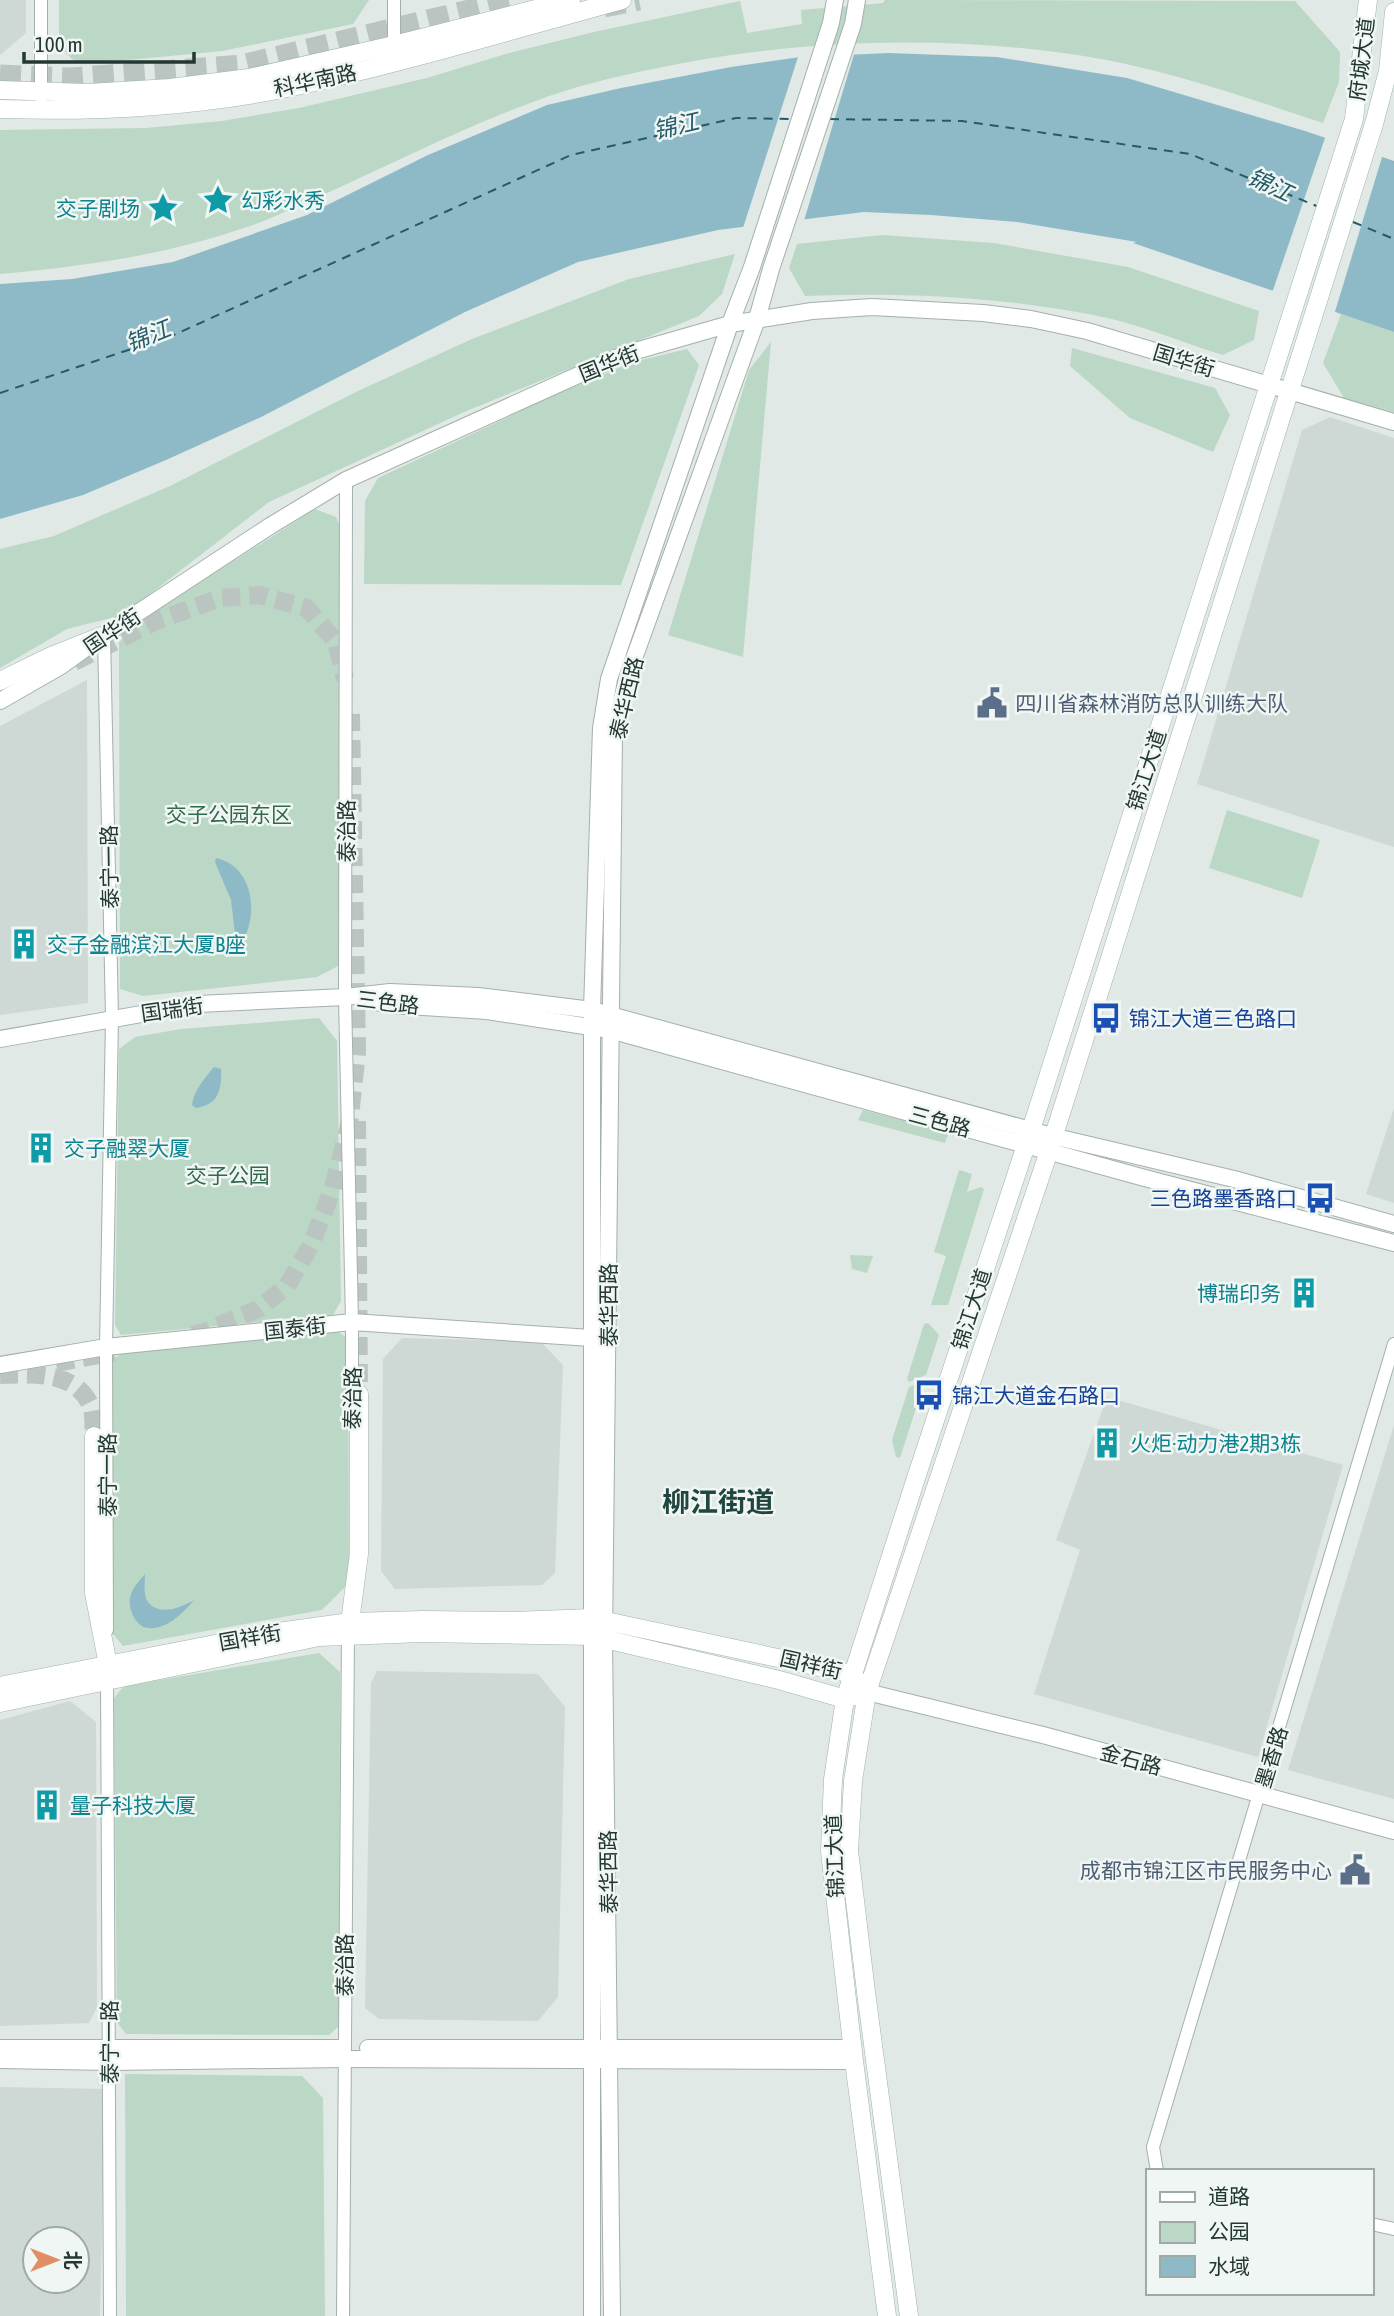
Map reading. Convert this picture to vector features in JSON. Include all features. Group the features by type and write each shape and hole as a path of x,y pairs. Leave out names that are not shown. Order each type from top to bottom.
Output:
{"main road":[{"name":"科华南路","path":"0,108 88,93 170,88 249,78 394,45 534,5 571,0"},
{"name":"科华南路","path":"0,90 93,110 163,105 290,87 423,55 622,0"},
{"name":"府城大道","path":"1287,328 1354,118 1368,0"},
{"name":"府城大道","path":"1308,334 1391,68 1394,12"},
{"path":"1374,124 1394,112"},
{"name":"锦江大道","path":"887,2316 830,1852 833,1779 845,1699 1287,328"},
{"name":"锦江大道","path":"909,2316 849,1851 853,1781 867,1692 1051,1144 1308,334"},
{"path":"0,681 51,656 104,635"},
{"path":"348,1628 359,1554 359,1394"},
{"path":"94,1436 94,1593 107,1673"},
{"name":"国祥街","path":"0,1686 107,1673 319,1637 348,1628 421,1633 599,1628 852,1674 867,1692 845,1699 599,1628"},
{"name":"国祥街","path":"0,1703 107,1673"}],"street":[{"path":"41,0 41,100"},
{"path":"394,0 394,45"},
{"name":"泰华西路","path":"612,2316 610,2055 591,1338 592,1018 601,728 609,679 752,267 831,23 835,0"},
{"name":"泰华西路","path":"592,2316 593,2054 614,732 628,675 757,319 771,269 853,24 857,0"},
{"name":"国华街","path":"0,701 61,666 270,526 346,480 625,354 730,324 812,311 872,307 983,313 1019,318 1087,331 1394,422"},
{"name":"泰治路","path":"342,2316 352,1322 345,997 346,480"},
{"name":"泰宁一路","path":"104,635 112,1018 106,1347 110,2316"},
{"name":"三色路","path":"345,997 391,1005 592,1018 1028,1137 1153,1180 1394,1243"},
{"name":"国瑞街","path":"0,1039 198,1004 345,997"},
{"name":"三色路","path":"1051,1144 1234,1179 1394,1224"},
{"name":"国泰街","path":"0,1364 106,1347 352,1322 591,1338"},
{"name":"墨香路","path":"1157,2169 1153,2147 1394,1344"},
{"name":"金石路","path":"867,1692 1260,1793 1394,1831"},
{"path":"0,2048 109,2055"},
{"path":"0,2060 109,2055 344,2053 853,2055"},
{"path":"1373,2224 1394,2229"}],"shaded area":[{"path":"0,0 26,0 26,33 0,55"},
{"path":"1330,417 1394,438 1394,847 1197,784 1302,430"},
{"path":"87,680 88,1003 0,1015 0,726"},
{"path":"1394,1108 1394,1203 1366,1194"},
{"path":"402,1338 541,1342 563,1365 555,1573 542,1585 395,1589 381,1571 383,1359"},
{"path":"1107,1397 1343,1465 1258,1757 1034,1694 1080,1550 1056,1540"},
{"path":"1394,1425 1394,1799 1288,1770"},
{"path":"377,1671 538,1674 565,1707 558,1997 538,2021 379,2019 365,2008 371,1683"},
{"name":"量子科技大厦","path":"70,1701 96,1722 97,2007 89,2023 0,2026 0,1720"},
{"path":"0,2087 105,2089 100,2316 0,2316"}],"green space":[{"path":"59,0 369,0 353,24 222,51 75,62 59,46"},
{"path":"885,0 1295,1 1340,52 1339,82 1323,123 1145,68 1030,49 868,43 760,51 638,72 548,97 476,125 257,224 219,236 126,258 0,274 0,130 146,128 222,121 299,108 427,78 509,53 594,32 740,1 747,33 802,24 801,10 883,3"},
{"path":"882,235 994,243 1128,267 1259,311 1254,340 1223,355 1112,319 1036,306 921,296 805,296 789,268 797,244"},
{"path":"735,254 722,294 699,316 464,412 269,502 123,615 67,629 0,668 0,549 54,536 170,486 358,391 472,339 629,279"},
{"path":"1341,314 1394,332 1394,412 1344,398 1323,363"},
{"path":"771,342 743,657 668,635 749,370"},
{"path":"1072,348 1215,388 1230,415 1213,452 1130,418 1070,366"},
{"path":"687,349 699,365 621,585 364,584 365,501 378,478 553,396 633,362"},
{"name":"交子公园东区","path":"315,509 336,517 340,527 340,965 317,977 143,996 120,989 119,642 142,620"},
{"path":"1227,810 1320,840 1302,898 1209,868"},
{"name":"交子公园","path":"319,1018 337,1041 341,1301 333,1315 121,1335 115,1325 119,1049 135,1037 181,1029"},
{"path":"863,1110 949,1132 945,1143 858,1120"},
{"path":"959,1170 972,1174 967,1192 981,1187 984,1189 948,1305 931,1305 946,1256 934,1252"},
{"path":"850,1255 873,1256 867,1273 852,1269"},
{"path":"928,1323 939,1335 926,1375 909,1382 907,1379 924,1324"},
{"path":"336,1330 348,1339 349,1583 322,1610 123,1646 113,1634 109,1362 122,1353"},
{"path":"924,1383 900,1458 896,1457 892,1440 909,1387"},
{"path":"319,1653 340,1672 339,2026 329,2035 126,2034 117,2022 114,1698 124,1686"},
{"path":"125,2074 302,2076 323,2098 325,2316 126,2316"}],"water":[{"name":"锦江","path":"889,53 997,57 1127,78 1305,131 1394,161 1394,332 1133,243 1137,242 1017,222 864,212 718,230 578,262 465,312 261,417 166,460 83,495 0,519 0,284 72,279 173,262 307,215 428,155 547,105 731,67 800,57"},
{"path":"216,858 239,871 250,894 250,921 240,945 236,942 231,900 215,862"},
{"path":"214,1067 221,1069 221,1084 217,1095 209,1104 196,1108 192,1105 195,1094"},
{"path":"145,1574 145,1596 153,1607 171,1609 194,1600 168,1623 155,1628 144,1627 134,1617 130,1602 134,1588"}],"pier":[{"path":"855,51 803,224 742,231 799,54"},
{"path":"1326,135 1383,154 1334,315 1272,293"}],"ferry route":[{"path":"0,393 176,334 571,155 736,118 793,119"},
{"path":"830,119 962,121 1190,154 1319,207"},
{"path":"1353,222 1394,239"}],"tunnel":[{"path":"0,75 71,78 242,65 511,0"},
{"path":"604,7 639,0"},
{"path":"74,662 156,621 220,598 259,595 307,608 336,642 345,679"},
{"path":"193,1335 258,1309 287,1286 311,1245 333,1188 349,1125 357,1052 351,714"},
{"path":"357,1121 359,1394"},
{"path":"56,1363 114,1352"},
{"path":"0,1375 53,1377 76,1387 92,1409 94,1436"}],"place":[{"name":"幻彩水秀","path":"218,200"},
{"name":"交子剧场","path":"163,208"},
{"name":"四川省森林消防总队训练大队","path":"992,703"},
{"name":"交子金融滨江大厦B座","path":"24,944"},
{"name":"锦江大道三色路口","path":"1106,1018"},
{"name":"交子融翠大厦","path":"41,1148"},
{"name":"三色路墨香路口","path":"1320,1198"},
{"name":"博瑞印务","path":"1304,1293"},
{"name":"锦江大道金石路口","path":"929,1395"},
{"name":"火炬·动力港2期3栋","path":"1107,1443"},
{"name":"量子科技大厦","path":"47,1805"},
{"name":"成都市锦江区市民服务中心","path":"1355,1870"}],"district":[{"name":"柳江街道","path":"718,1502"}]}
